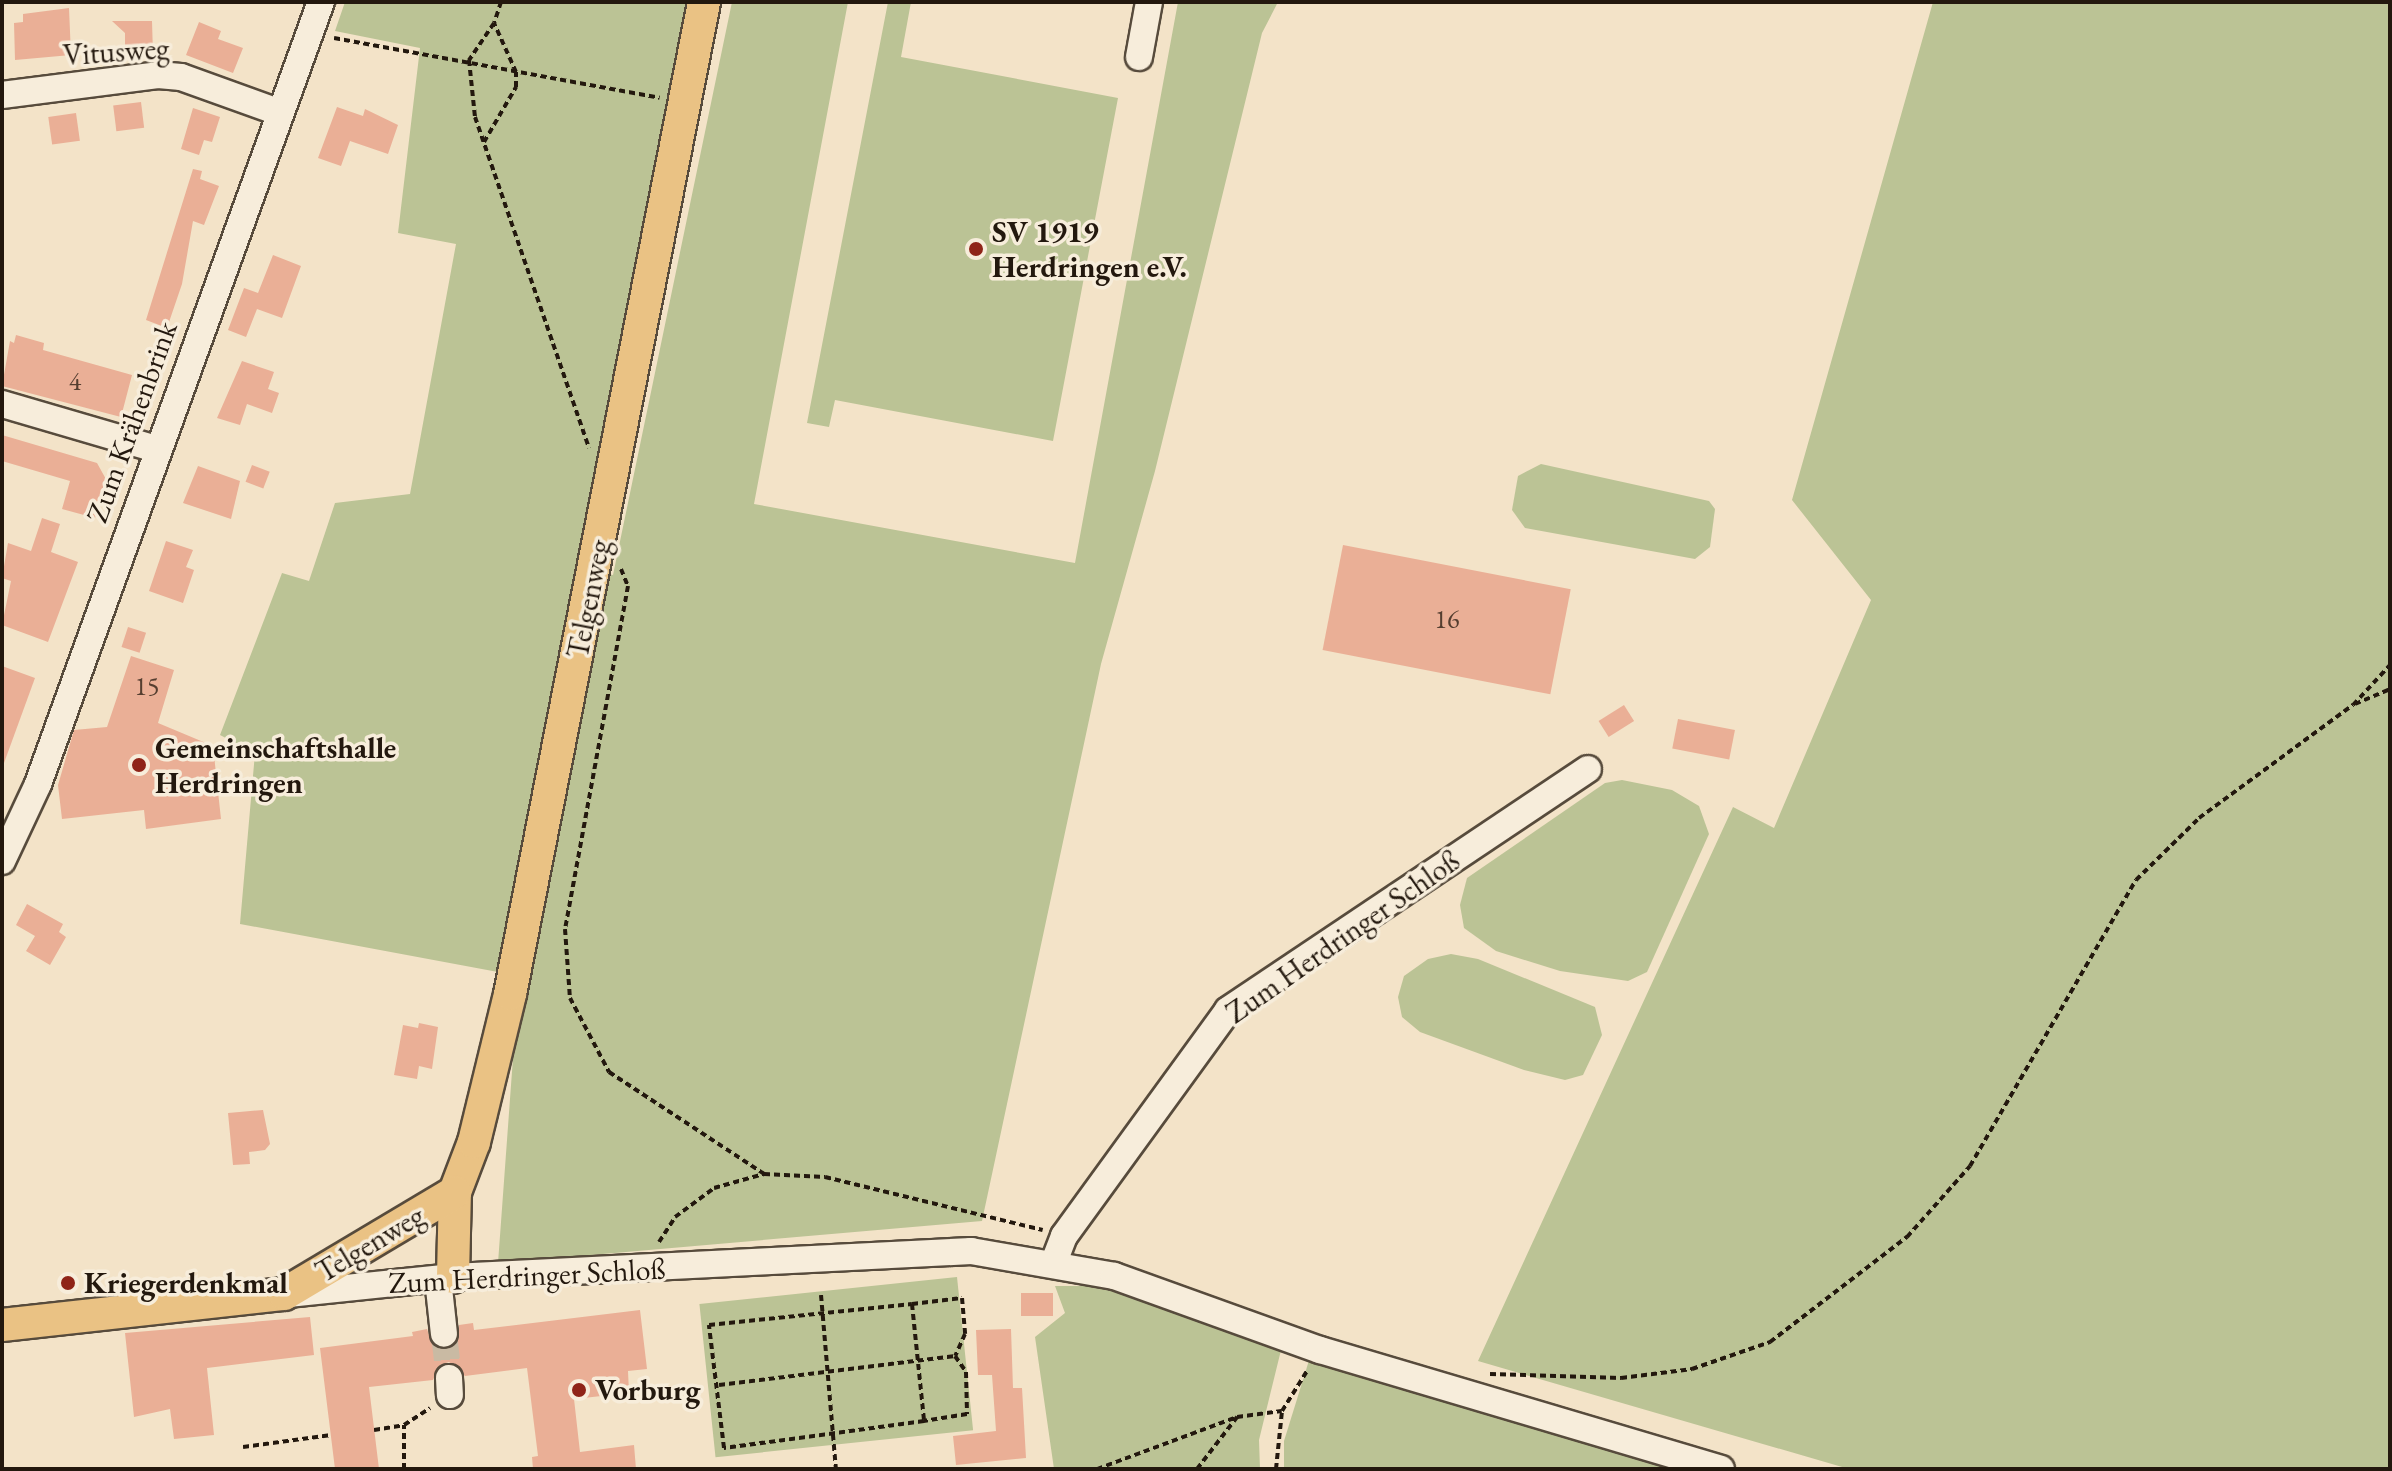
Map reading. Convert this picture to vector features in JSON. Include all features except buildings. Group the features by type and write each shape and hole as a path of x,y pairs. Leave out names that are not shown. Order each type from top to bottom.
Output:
{"main road":[{"name":"Telgenweg","path":"446,1278 455,1192 474,1142 504,1021 704,2"},
{"name":"Telgenweg","path":"284,1294 455,1192"},
{"name":"Zum Herdringer Schloß","path":"2,1325 284,1294"}],"street":[{"name":"Zum Krähenbrink","path":"2,861 38,784 156,449 320,2"},
{"path":"1139,57 1149,2"},
{"name":"Vitusweg","path":"2,95 158,75 181,77 278,112"},
{"path":"2,404 156,449"},
{"name":"Zum Herdringer Schloß","path":"1054,1262 1064,1236 1228,1010 1588,769"},
{"name":"Zum Herdringer Schloß","path":"284,1294 446,1278 971,1251 1054,1262 1114,1276 1320,1350 1721,1469"},
{"path":"444,1334 446,1278"}],"path":[{"path":"484,143 512,94 516,72 494,23 501,2"},
{"path":"308,34 684,102"},
{"path":"1487,1374 1635,1376 1692,1369 1770,1342 1907,1237 1970,1166 2136,880 2199,818 2353,705 2390,665"},
{"path":"2353,705 2390,689"},
{"path":"642,1269 675,1217 714,1188 764,1174 825,1177 950,1203 1064,1236"},
{"path":"821,1295 825,1372 836,1469"},
{"path":"962,1298 965,1334 955,1356 966,1372 967,1414 724,1448 719,1385 709,1325 962,1298"},
{"path":"912,1304 924,1421"},
{"path":"1276,1469 1282,1411 1320,1350"},
{"path":"719,1385 955,1356"},
{"path":"374,1430 404,1425 449,1386"},
{"path":"1097,1469 1237,1417 1282,1411"},
{"path":"1197,1469 1237,1417"},
{"path":"404,1425 404,1469"},
{"path":"243,1447 331,1435"}],"green space":[{"path":"345,2 687,2 576,568 613,575 732,2 848,2 754,504 1075,563 1178,2 1278,2 1262,33 1155,471 1101,664 982,1221 498,1263 519,976 240,924 255,753 220,735 282,573 309,581 335,503 410,494 456,244 398,233 420,48 335,31"},
{"name":"SV 1919 Herdringen e.V.","path":"888,2 911,2 901,57 1118,98 1053,441 835,400 829,427 807,423"},
{"path":"1933,2 2390,2 2390,1469 1849,1469 1478,1361 1733,807 1774,828 1871,600 1792,500"},
{"path":"1541,464 1709,501 1715,509 1710,547 1695,559 1525,528 1512,510 1518,476"},
{"path":"1622,780 1672,790 1699,806 1709,834 1647,972 1628,981 1560,971 1496,951 1464,928 1460,905 1467,878 1605,783"},
{"path":"1451,954 1478,959 1595,1007 1602,1035 1583,1075 1565,1080 1524,1070 1420,1032 1402,1017 1398,997 1404,976 1428,959"},
{"path":"957,1277 973,1430 716,1457 699,1304"},
{"path":"1055,1286 1106,1286 1282,1346 1259,1440 1260,1469 1054,1469 1035,1337 1065,1313"},
{"path":"1311,1354 1699,1469 1284,1469 1284,1441"}],"tunnel":[{"path":"444,1334 449,1378"}],"place":[{"name":"SV 1919 Herdringen e.V.","path":"976,249"},
{"name":"Gemeinschaftshalle Herdringen","path":"139,765"},
{"name":"Kriegerdenkmal","path":"68,1283"},
{"name":"Vorburg","path":"579,1390"}]}
